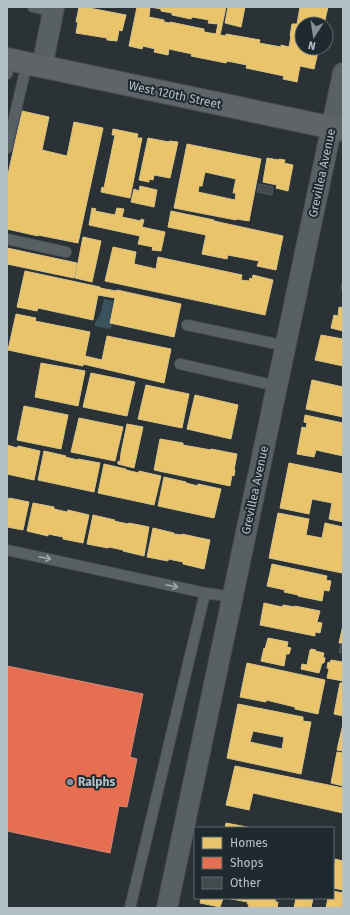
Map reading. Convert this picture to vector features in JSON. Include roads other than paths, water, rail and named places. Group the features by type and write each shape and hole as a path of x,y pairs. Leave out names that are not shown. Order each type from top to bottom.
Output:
{"main road":[{"name":"West 120th Street","path":"18,65 337,129"}],"street":[{"path":"18,65 54,9"},
{"name":"Grevillea Avenue","path":"167,908 277,386 337,129 343,73"}],"lane":[{"path":"33,7 54,9"},
{"path":"7,148 16,113 18,65"},
{"path":"7,239 66,252"},
{"path":"187,325 286,346"},
{"path":"180,364 277,386"},
{"path":"7,550 205,593 233,597"},
{"path":"130,908 205,593"}],"water":[{"path":"104,299 113,301 110,318 112,327 110,329 94,325 100,315"}],"place":[{"name":"Ralphs","path":"70,782"}]}
